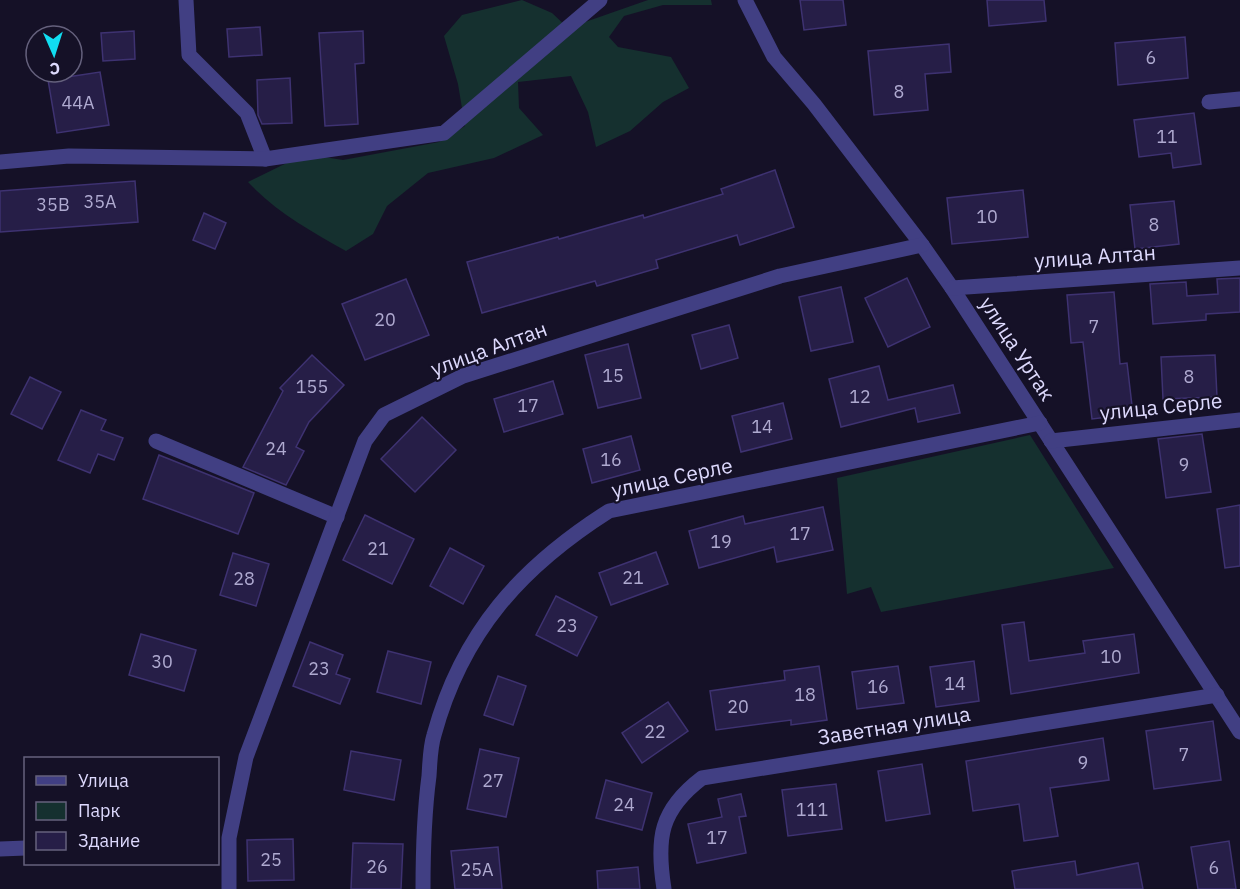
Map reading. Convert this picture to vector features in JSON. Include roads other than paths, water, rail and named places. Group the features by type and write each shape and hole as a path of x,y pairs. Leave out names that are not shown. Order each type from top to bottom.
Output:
{"street":[{"path":"186,0 189,55 247,113 265,159"},
{"path":"0,162 69,156 265,159 444,132 600,0"},
{"name":"улица Уртак","path":"745,0 774,57 814,104 922,245 952,288 1240,732"},
{"path":"1209,102 1240,99"},
{"name":"улица Алтан","path":"229,889 224,839 246,757 365,441 384,415 464,376 780,276 922,245"},
{"name":"улица Алтан","path":"952,288 1240,268"},
{"name":"улица Серле","path":"1051,441 1240,420"},
{"name":"улица Серле","path":"423,889 422,831 434,736 460,664 491,614 523,576 565,540 609,512 1040,423"},
{"path":"156,441 337,517"},
{"name":"Заветная улица","path":"664,889 660,863 661,835 669,811 683,792 702,778 1217,695"},
{"path":"0,849 24,848"}]}
